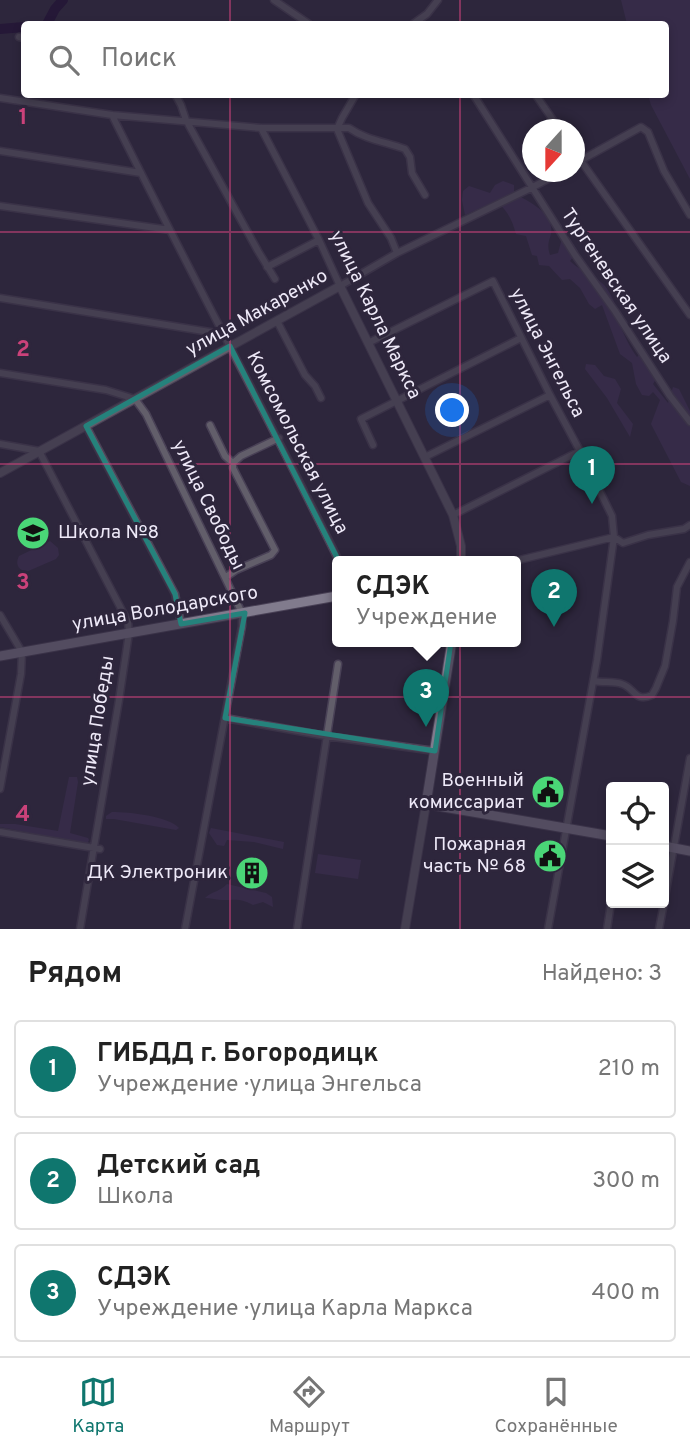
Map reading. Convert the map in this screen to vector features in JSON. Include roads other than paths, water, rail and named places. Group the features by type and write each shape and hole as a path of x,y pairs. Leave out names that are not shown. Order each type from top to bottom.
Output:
{"main road":[{"name":"улица Володарского","path":"0,656 332,597"},
{"path":"451,647 426,804 606,835"},
{"path":"669,847 690,850"}],"street":[{"path":"274,0 305,21"},
{"path":"418,21 428,14 438,0"},
{"path":"0,98 112,114 261,128 349,128 366,138 405,149 411,157 412,173 425,195"},
{"path":"177,98 186,120 275,279"},
{"path":"354,98 337,129 368,203 391,238 397,253"},
{"name":"Тургеневская улица","path":"476,98 575,255 690,422"},
{"path":"538,98 552,119"},
{"name":"Комсомольская улица","path":"112,114 222,334 279,438 337,556"},
{"path":"585,158 641,127 648,132 664,171 690,215"},
{"name":"улица Карла Маркса","path":"261,128 453,514 461,556"},
{"path":"0,151 141,173"},
{"path":"585,172 690,315"},
{"name":"улица Макаренко","path":"0,473 397,253 542,182"},
{"path":"0,206 170,230"},
{"path":"268,267 318,240"},
{"name":"улица Энгельса","path":"368,343 493,281 612,516 614,537 594,681 548,929"},
{"path":"0,298 222,334"},
{"path":"277,321 305,375 321,398"},
{"path":"373,445 361,419 521,338"},
{"path":"0,373 106,390 135,399"},
{"path":"425,457 550,395"},
{"name":"улица Свободы","path":"135,399 146,414 242,613"},
{"path":"210,425 225,456 233,463 233,468 275,550 271,555 226,577"},
{"path":"86,426 175,594 181,624"},
{"path":"233,463 241,456 279,438"},
{"path":"0,444 39,451"},
{"name":"улица Победы","path":"39,451 128,622 129,633 97,849 80,929"},
{"path":"453,514 580,451"},
{"path":"521,560 614,537 623,543 687,527 690,537"},
{"path":"594,681 625,685 642,698 652,695 665,666 677,587 690,562"},
{"path":"185,929 242,626 242,613"},
{"path":"0,615 22,652 21,674 0,789"},
{"path":"297,929 338,664"},
{"path":"225,718 326,736 435,751"},
{"path":"668,845 690,758"},
{"path":"405,929 426,804"},
{"path":"0,832 97,849"},
{"path":"607,929 610,908"},
{"path":"659,929 663,908"}],"waterway":[{"path":"49,21 63,0"},
{"path":"0,29 21,27"}],"place":[{"name":"ГИБДД г. Богородицк","path":"592,504"},
{"name":"Школа №8","path":"33,533"},
{"name":"Детский сад","path":"554,627"},
{"name":"СДЭК","path":"426,727"},
{"name":"Военный комиссариат","path":"548,792"},
{"name":"Пожарная часть № 68","path":"550,856"},
{"name":"ДК Электроник","path":"252,873"}]}
